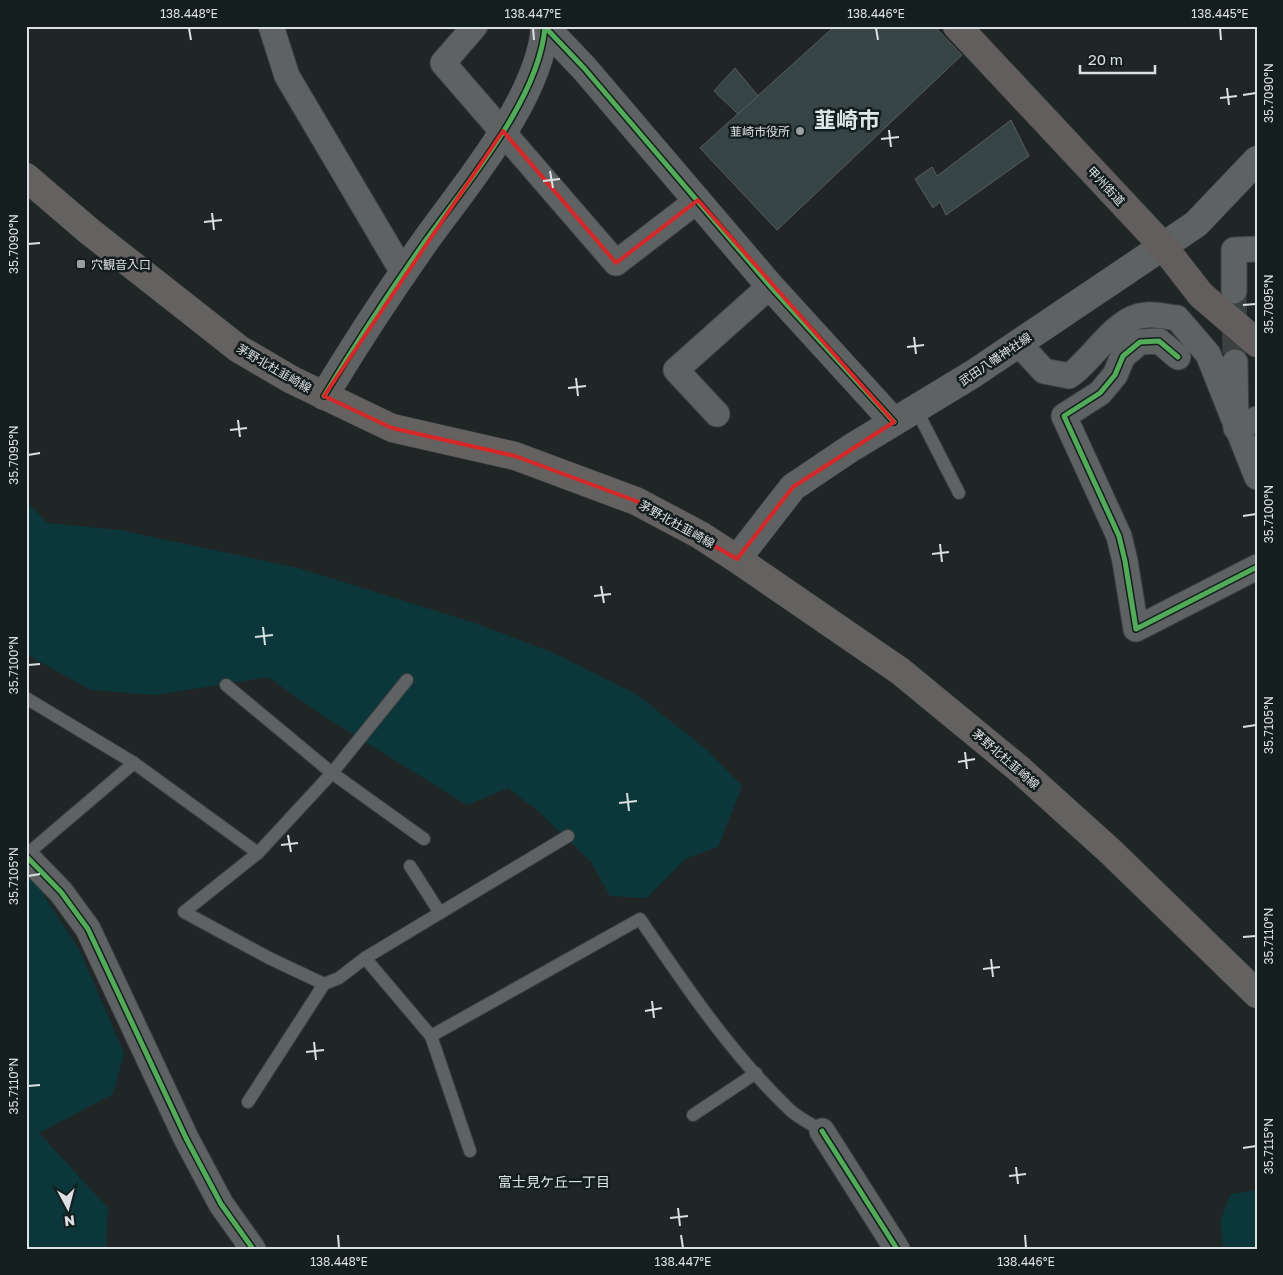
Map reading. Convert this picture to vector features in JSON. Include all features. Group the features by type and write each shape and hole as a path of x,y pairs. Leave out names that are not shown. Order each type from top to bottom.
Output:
{"highway":[{"name":"甲州街道","path":"957,26 1162,245 1201,295 1257,343"}],"main road":[{"name":"茅野北杜韮崎線","path":"26,177 89,232 240,349 267,366 324,396 392,428 478,446 515,456 636,501 700,535 737,559 900,670 1011,762 1112,852 1257,994"}],"street":[{"path":"271,26 287,76 404,274"},
{"path":"475,26 443,63 503,130 616,263 698,200"},
{"path":"324,396 359,339 503,130 525,90 542,47 545,27"},
{"path":"545,27 584,68 770,286 905,415"},
{"name":"武田八幡神社線","path":"737,559 793,488 1018,343 1196,224 1257,160"},
{"path":"1234,291 1234,250 1257,249"},
{"path":"717,414 676,370 770,286"},
{"path":"1246,423 1208,354 1178,318 1145,315 1116,327 1114,349 1115,375 1100,393 1064,416 1119,536 1126,561 1136,629 1257,567"},
{"path":"1018,343 1044,371 1069,376 1114,349 1140,342 1159,341 1178,357"},
{"path":"1235,362 1257,477"},
{"path":"26,856 61,892 88,929 186,1138 221,1204 253,1249"},
{"path":"822,1131 897,1249"}],"lane":[{"path":"905,415 959,493"},
{"path":"324,984 269,958 184,912 258,852 332,773 407,680"},
{"path":"226,685 332,773 424,839"},
{"path":"26,698 134,763 258,852"},
{"path":"26,856 134,763"},
{"path":"248,1102 324,984 339,978 365,958 568,836"},
{"path":"410,866 440,913"},
{"path":"431,1036 640,919 695,999 756,1073 791,1111 822,1131"},
{"path":"365,958 431,1036 470,1151"},
{"path":"693,1115 756,1073"}],"highlighted area":[{"path":"503,131 616,263 698,200 894,422 793,487 737,559 636,501 515,456 392,428 324,396"}],"shaded area":[{"path":"26,501 47,523 120,530 298,568 475,623 554,653 636,694 706,749 742,786 718,847 685,859 647,898 610,896 591,862 538,811 508,788 467,805 322,715 268,677 155,695 91,690 26,654"},
{"path":"26,876 34,880 80,951 124,1053 113,1094 39,1133 108,1208 106,1249 26,1249"},
{"path":"1257,1190 1257,1249 1223,1249 1220,1221 1231,1194"}],"building":[{"name":"韮崎市役所","path":"835,26 934,26 962,55 777,230 700,148"},
{"path":"735,68 758,96 738,114 714,91"},
{"path":"1011,120 1029,156 946,215 940,202 933,208 915,179 932,167 937,176"}],"tunnel":[{"path":"1234,291 1235,362"}],"cycle path":[{"path":"544,26 584,68 770,286 894,422"},
{"path":"324,396 386,298 499,139 530,82 540,54 545,26"},
{"path":"1178,357 1159,341 1140,342 1123,356 1115,375 1100,393 1064,416 1119,536 1136,629 1257,567"},
{"path":"26,856 61,892 88,929 186,1138 221,1204 253,1249"},
{"path":"822,1131 897,1249"}],"place":[{"name":"韮崎市役所","path":"800,131"},
{"name":"穴観音入口","path":"81,264"}],"district":[{"name":"韮崎市","path":"847,119"},
{"name":"富士見ケ丘一丁目","path":"554,1181"}]}
